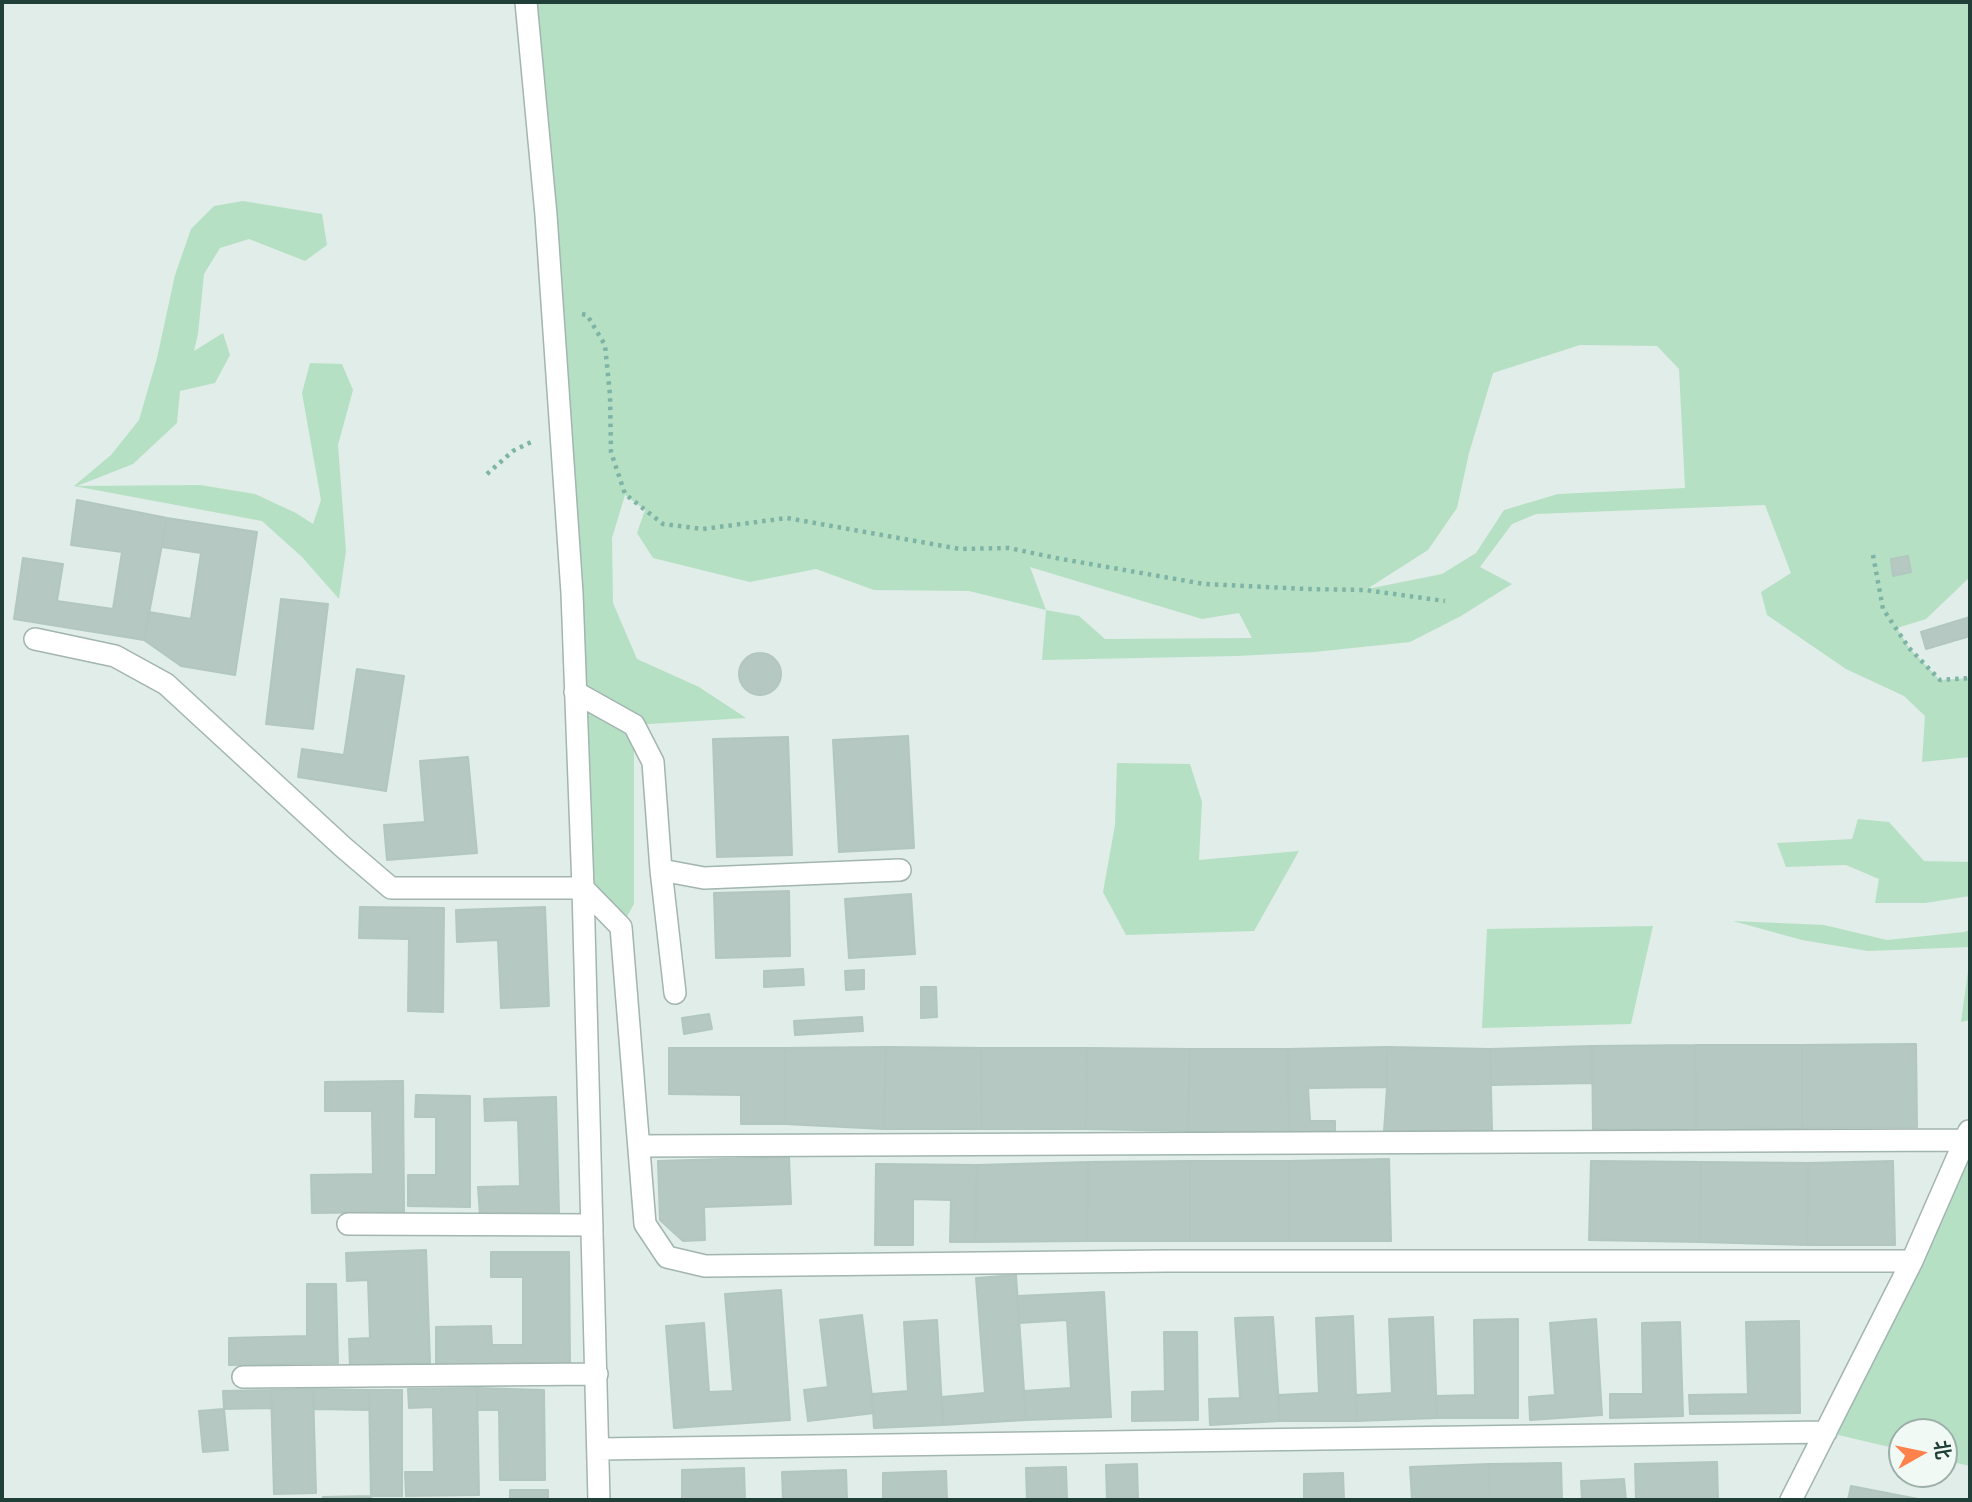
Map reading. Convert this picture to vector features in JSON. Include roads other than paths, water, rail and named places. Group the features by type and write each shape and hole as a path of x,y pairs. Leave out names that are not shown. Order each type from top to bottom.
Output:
{"street":[{"path":"526,2 552,303 572,593 583,888 599,1500"},
{"path":"35,639 116,656 166,684 391,888 583,888 621,927 645,1224 667,1257 705,1266 1167,1261 1912,1261"},
{"path":"575,692 634,725 653,762 661,870 675,993"},
{"path":"661,870 704,878 900,870"},
{"path":"639,1146 1968,1134 1912,1261 1791,1500"},
{"path":"348,1224 592,1225"},
{"path":"243,1377 597,1374"},
{"path":"598,1449 1826,1432"}]}
